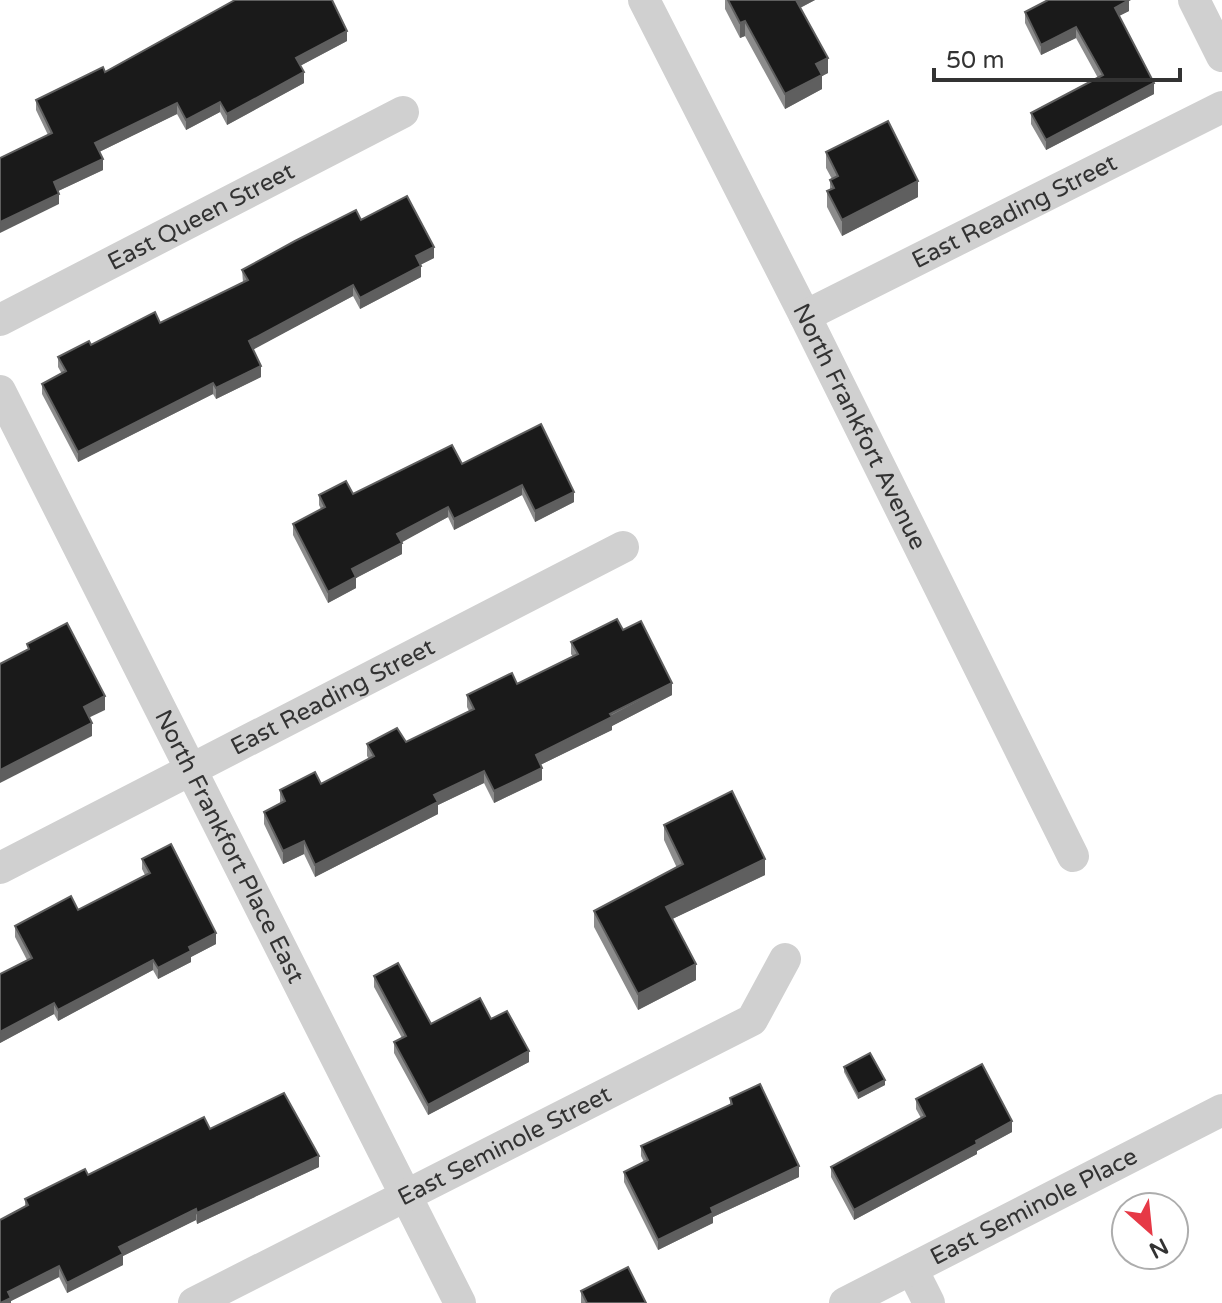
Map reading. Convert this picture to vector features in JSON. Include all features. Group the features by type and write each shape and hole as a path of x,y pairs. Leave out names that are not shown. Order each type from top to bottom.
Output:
{"street":[{"name":"North Frankfort Avenue","path":"644,0 1073,856"},
{"path":"1194,0 1222,56"},
{"name":"East Reading Street","path":"805,316 1222,107"},
{"name":"East Queen Street","path":"0,320 403,112"},
{"name":"North Frankfort Place East","path":"0,391 460,1303"},
{"name":"East Reading Street","path":"0,868 623,547"},
{"name":"East Seminole Street","path":"194,1303 752,1020 785,959"},
{"name":"East Seminole Place","path":"845,1303 1222,1110"},
{"path":"912,1269 929,1303"}],"building":[{"path":"235,0 332,0 347,31 296,58 304,72 227,114 220,102 186,120 177,103 95,143 103,159 54,182 59,194 0,222 0,158 52,133 36,100 103,67 105,72"},
{"path":"728,0 796,0 828,58 816,64 822,75 785,94 745,21 740,23"},
{"path":"1048,0 1129,0 1115,8 1154,83 1046,140 1031,113 1103,75 1076,27 1041,45 1025,12"},
{"path":"888,121 918,181 842,220 827,191 834,188 830,180 838,176 826,152"},
{"path":"407,196 434,247 416,256 421,266 360,298 353,285 249,341 261,366 216,388 213,383 78,452 42,384 66,371 58,357 89,341 91,345 155,312 160,323 248,280 242,270 295,241 356,210 361,220"},
{"path":"541,424 574,492 535,511 522,485 454,519 448,507 397,534 402,543 352,569 356,577 328,592 293,524 325,507 319,495 346,481 353,494 452,445 462,464"},
{"path":"617,619 623,630 641,621 672,683 536,755 542,768 494,791 484,771 434,795 438,802 315,865 304,841 283,851 264,812 285,801 280,790 315,772 321,784 374,756 367,744 397,728 406,742 474,709 467,695 512,673 517,684 578,654 571,642"},
{"path":"67,623 105,696 84,707 92,723 0,770 0,664 29,649 27,644"},
{"path":"732,791 765,859 666,907 696,964 638,994 594,911 683,864 664,825"},
{"path":"171,844 216,933 189,947 191,951 158,968 153,960 58,1010 54,1003 0,1032 0,974 32,958 15,926 71,896 78,910 150,873 142,859"},
{"path":"398,963 431,1024 480,998 491,1019 507,1011 529,1051 428,1105 394,1042 406,1036 374,976"},
{"path":"870,1053 885,1080 858,1094 844,1067"},
{"path":"982,1064 1012,1121 976,1141 977,1144 854,1210 831,1167 925,1116 916,1099"},
{"path":"760,1084 799,1166 711,1208 713,1213 658,1240 624,1172 648,1160 641,1146 732,1104 730,1098"},
{"path":"284,1093 319,1156 197,1213 196,1209 119,1247 123,1254 67,1283 59,1266 8,1292 11,1298 0,1303 0,1220 28,1205 25,1199 85,1169 88,1175 204,1117 210,1129"},
{"path":"628,1267 646,1303 587,1303 581,1291"}]}
